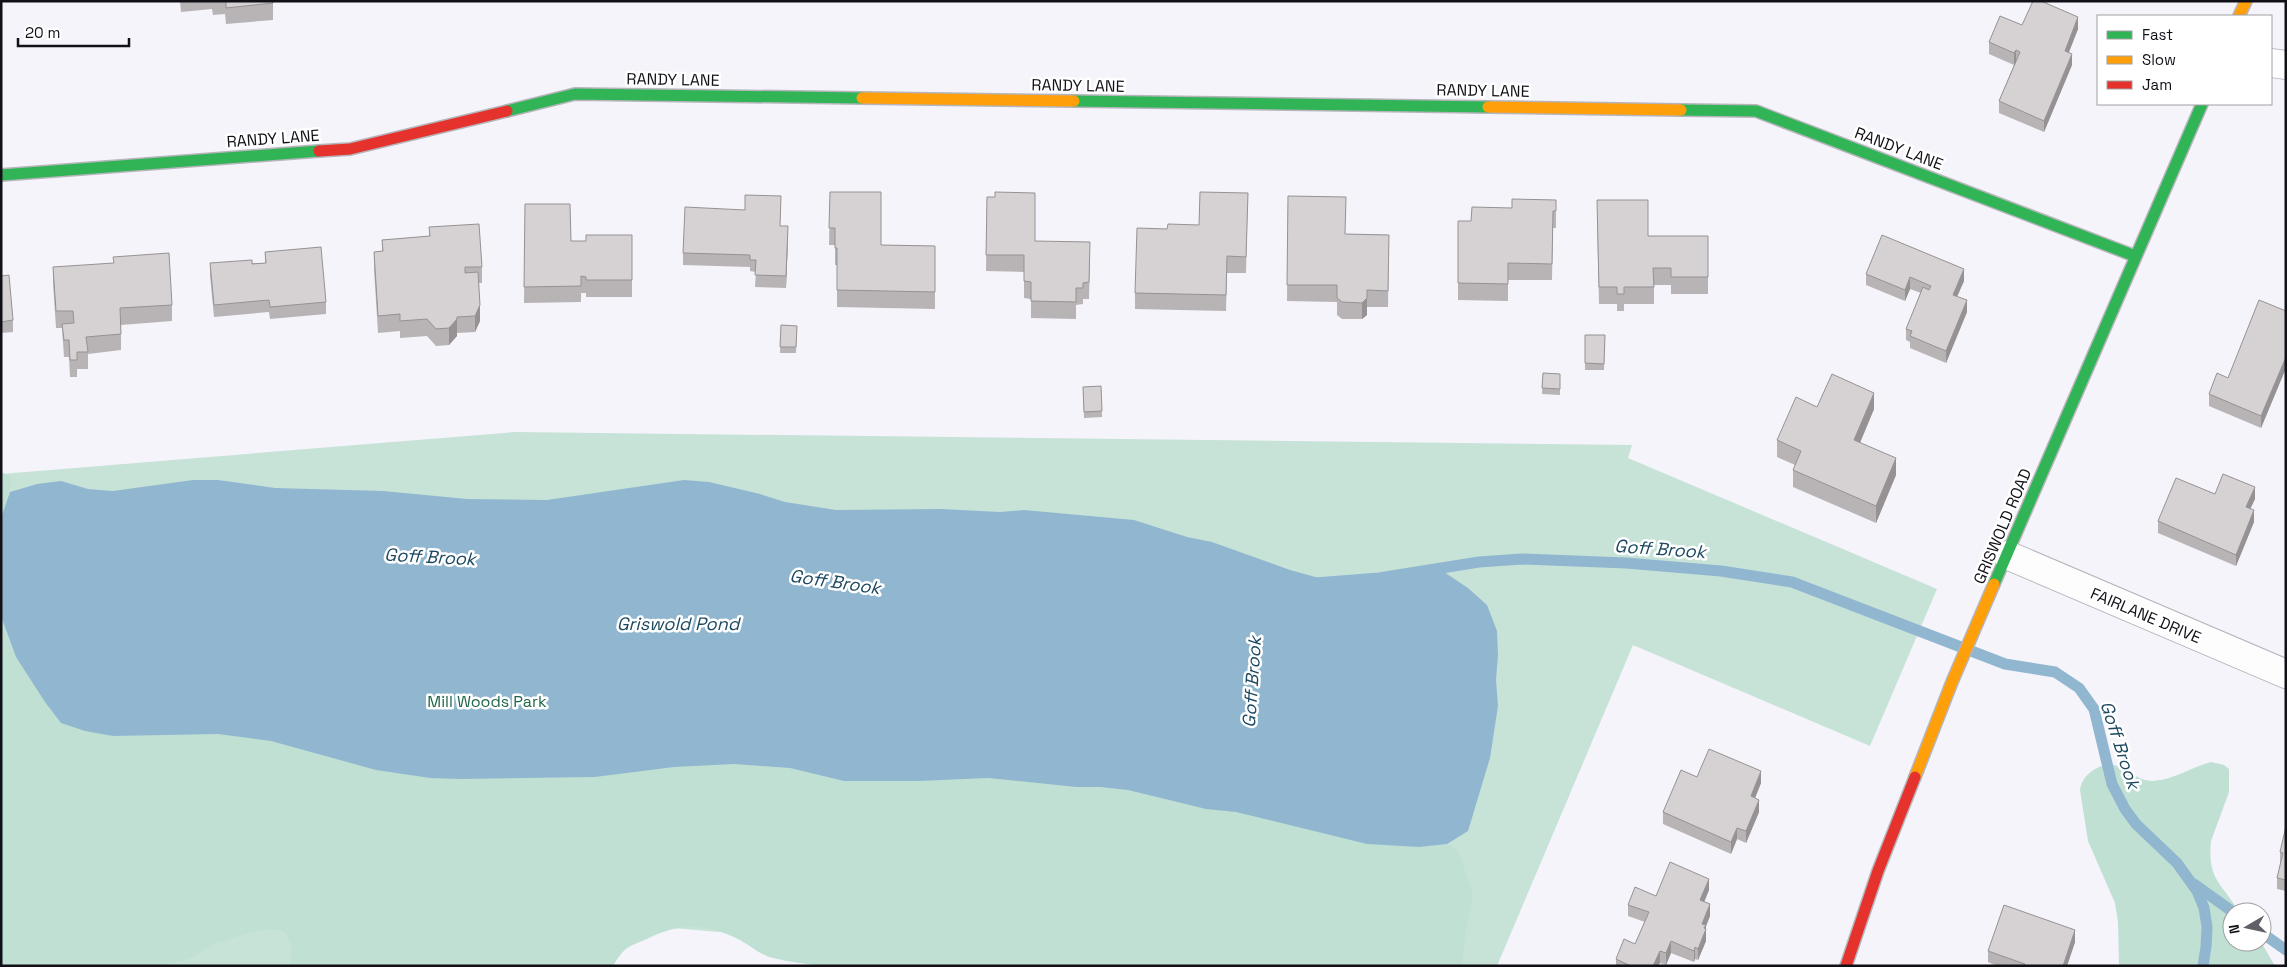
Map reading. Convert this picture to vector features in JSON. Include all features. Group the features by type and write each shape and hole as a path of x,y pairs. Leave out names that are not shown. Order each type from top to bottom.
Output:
{"street":[{"path":"2240,15 2246,1"},
{"path":"2272,63 2286,65"},
{"name":"RANDY LANE","path":"1,175 350,149 575,94 1756,111 2135,256"},
{"name":"GRISWOLD ROAD","path":"1846,966 1882,862 1952,682 2202,105"},
{"name":"FAIRLANE DRIVE","path":"2007,554 2286,674"}],"green space":[{"name":"Mill Woods Park","path":"515,432 1632,445 1628,458 1937,589 1870,746 1633,645 1497,966 1102,966 650,926 579,966 1,966 1,474"},
{"path":"1,472 10,476 12,481 1,519"},
{"path":"1,617 16,657 61,723 85,731 113,736 218,734 271,741 376,770 430,778 595,777 674,767 734,764 790,768 844,781 919,781 988,778 1076,787 1100,787 1128,790 1206,809 1236,812 1367,844 1419,847 1447,844 1458,851 1473,894 1465,934 1462,966 819,966 768,957 740,940 717,931 706,928 685,927 663,932 633,945 621,954 613,966 290,966 292,947 286,934 281,930 267,929 213,944 191,958 161,966 1,966"},
{"path":"2211,762 2224,765 2229,769 2229,792 2211,841 2210,854 2211,864 2217,880 2233,902 2222,902 2222,952 2267,952 2275,966 2119,966 2118,922 2115,903 2088,841 2080,790 2082,782 2092,771 2102,766 2117,766 2137,777 2153,781 2175,776"}],"water":[{"name":"Griswold Pond","path":"193,480 218,480 275,488 383,491 467,499 547,500 684,480 709,482 785,502 836,510 941,509 1000,512 1024,510 1134,520 1187,537 1212,542 1290,570 1341,584 1367,584 1392,576 1417,572 1444,572 1468,588 1487,605 1497,631 1496,680 1498,706 1490,758 1468,831 1447,844 1419,847 1367,844 1236,812 1206,809 1128,790 1100,787 1076,787 988,778 919,781 844,781 790,768 734,764 674,767 595,777 430,778 376,770 271,741 218,734 113,736 85,731 61,723 16,657 1,616 1,518 10,492 37,484 61,481 88,489 113,491"}],"building":[{"path":"226,1 273,1 273,3 226,8"},
{"path":"2033,1 2041,1 2078,17 2065,51 2072,54 2044,121 1999,101 2020,52 2016,50 2014,53 1989,42 2000,16 2022,25"},
{"path":"830,192 881,192 881,245 935,246 935,292 837,290 835,228 829,228"},
{"path":"995,192 1035,193 1035,241 1090,242 1089,282 1083,283 1083,288 1076,288 1076,302 1031,301 1031,282 1024,281 1024,255 986,255 987,197 995,197"},
{"path":"1200,192 1248,193 1246,257 1227,256 1226,295 1135,293 1137,228 1167,229 1168,224 1199,225"},
{"path":"745,195 781,196 780,226 788,226 786,276 755,275 756,260 750,260 750,255 683,253 685,207 745,210"},
{"path":"1288,196 1346,197 1345,234 1389,235 1388,291 1367,290 1367,298 1362,303 1342,302 1337,298 1337,285 1287,285"},
{"path":"1512,199 1556,200 1556,211 1553,211 1552,264 1508,263 1508,284 1458,283 1458,221 1471,221 1472,207 1512,208"},
{"path":"1597,200 1648,200 1648,236 1708,236 1708,277 1671,277 1671,268 1653,268 1654,287 1624,287 1624,294 1617,294 1617,287 1599,287"},
{"path":"525,204 570,204 571,241 586,241 586,235 632,235 632,280 586,280 586,277 581,276 581,286 524,287"},
{"path":"479,224 482,267 465,267 465,273 478,272 480,305 475,316 457,317 449,328 436,329 427,319 400,321 400,314 378,316 374,252 383,251 382,240 430,236 429,227"},
{"path":"1882,235 1964,269 1953,295 1967,300 1946,351 1910,336 1912,331 1906,329 1923,287 1929,290 1931,286 1910,277 1905,290 1866,274"},
{"path":"321,247 326,302 270,307 269,300 214,305 210,263 252,260 252,264 266,263 265,252"},
{"path":"169,253 172,305 120,308 121,334 86,337 88,352 77,352 77,360 70,360 69,340 64,340 62,324 74,323 73,311 56,311 53,267 114,263 113,257"},
{"path":"9,275 13,320 1,322 1,276"},
{"path":"2259,300 2286,311 2286,357 2261,416 2209,394 2217,373 2228,378"},
{"path":"781,325 797,326 796,347 780,347"},
{"path":"1585,335 1605,335 1604,364 1585,363"},
{"path":"1543,373 1560,374 1560,389 1542,388"},
{"path":"1832,374 1874,393 1854,440 1896,458 1876,506 1793,470 1801,451 1777,440 1796,397 1817,407"},
{"path":"1101,386 1102,411 1084,412 1083,387"},
{"path":"2223,474 2255,487 2246,507 2254,510 2236,555 2158,521 2176,478 2215,494"},
{"path":"1709,749 1761,771 1751,796 1759,800 1746,831 1737,828 1731,842 1663,812 1681,770 1697,777"},
{"path":"2286,826 2286,880 2277,878 2283,853 2280,852"},
{"path":"1670,862 1709,879 1700,900 1710,904 1702,924 1706,925 1704,928 1706,929 1698,949 1695,947 1694,951 1671,941 1666,953 1660,951 1653,966 1631,966 1616,959 1624,939 1635,944 1649,912 1628,905 1635,887 1656,896"},
{"path":"2004,905 2075,930 2063,966 2024,966 2025,964 1988,951"}],"waterway":[{"name":"Goff Brook","path":"1315,583 1379,578 1479,562 1522,559 1626,563 1721,571 1792,582 2005,664 2055,672 2079,688 2094,709 2112,784 2125,809 2136,824 2177,863 2197,891 2204,908 2207,927 2203,966"},
{"path":"2194,884 2222,904"},
{"path":"2272,940 2286,950"}],"traffic: fast":[{"path":"507,111 575,94 862,98"},
{"path":"1074,101 1488,107"},
{"path":"1994,584 2202,105"},
{"path":"1681,110 1756,111 2135,256"},
{"path":"1,175 319,151"}],"traffic: slow":[{"path":"2239,15 2246,1"},
{"path":"862,98 1074,101"},
{"path":"1488,107 1681,110"},
{"path":"1915,777 1952,682 1994,584"}],"traffic: jam":[{"path":"319,151 350,149 507,111"},
{"path":"1846,966 1878,871 1915,777"}]}
